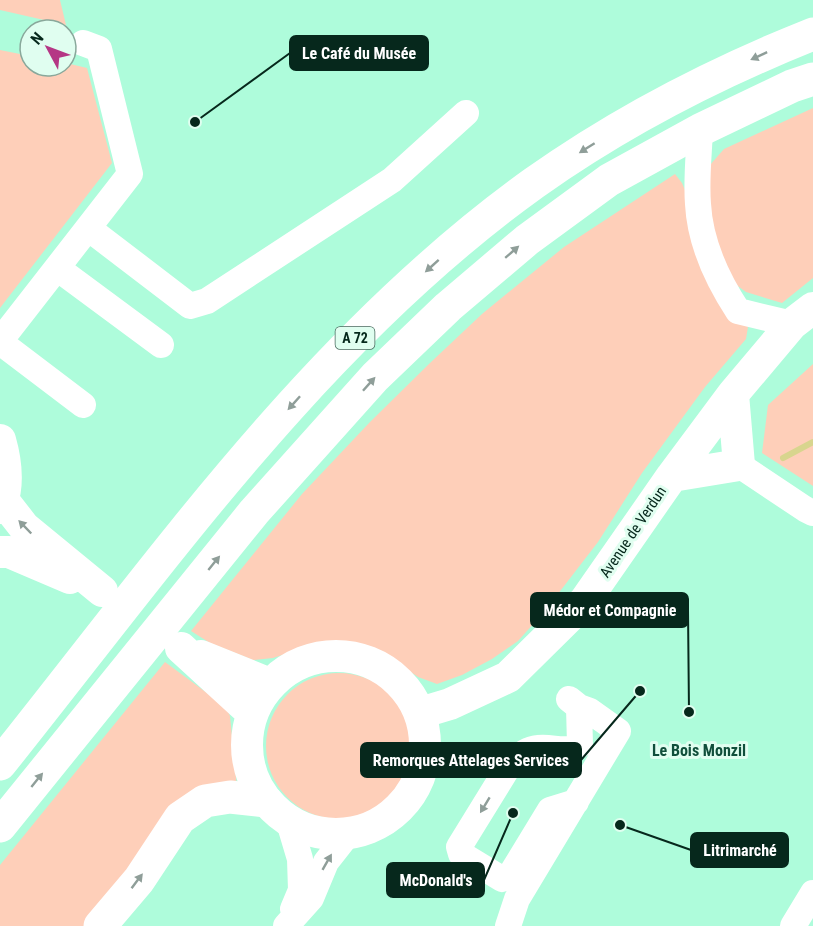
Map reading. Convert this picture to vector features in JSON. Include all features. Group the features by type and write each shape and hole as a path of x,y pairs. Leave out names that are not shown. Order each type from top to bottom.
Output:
{"highway":[{"name":"A 72","path":"0,764 248,454 338,356 440,258 534,184 654,107 711,78 813,34"},
{"name":"A 72","path":"0,826 254,512 375,376 448,307 526,240 609,180 699,130 792,86 813,79"},
{"path":"100,926 139,880 180,818 205,801 230,797 278,811"}],"main road":[{"name":"Avenue de Verdun","path":"420,713 450,704 508,677 585,601 672,476 733,394 803,316"},
{"path":"672,476 739,465 733,394"},
{"path":"0,440 5,459 2,504 24,527 102,591 9,552 0,552"},
{"path":"252,713 181,648 270,684"},
{"path":"323,657 353,657 381,668 405,687 420,713 425,739 423,766 413,791 396,812 373,826 348,834 318,832 278,811 251,774 246,744 252,713 270,684 294,666 323,657"}],"street":[{"path":"83,43 99,49 130,174 0,341 83,405"},
{"path":"88,228 190,306 207,302 392,180 465,113"},
{"path":"699,130 698,204 704,243 724,289 738,310 803,316"},
{"path":"57,268 161,345"},
{"path":"739,465 805,510 813,513"},
{"path":"508,926 517,899 576,802 618,731 590,711 574,703 580,745 571,750 538,748 525,752 512,760 459,847 461,854 502,879 511,874 550,810 576,802"},
{"path":"278,811 300,859 301,890 286,926 311,898 326,862 348,834"},
{"path":"793,926 813,893"}],"shaded area":[{"path":"0,0 60,0 64,18 35,18 0,10"},
{"path":"0,50 18,54 18,78 78,78 78,66 87,68 112,163 0,308"},
{"path":"813,108 813,278 782,303 746,292 724,276 706,223 710,165 724,149"},
{"path":"675,174 682,183 740,318 748,327 746,339 705,387 642,473 598,542 544,612 518,641 492,659 462,675 437,684 418,677 380,651 351,644 324,642 273,658 253,660 210,643 191,631 302,494 430,363 482,314 564,247"},
{"path":"813,364 813,486 762,453 768,405"},
{"path":"165,662 226,707 230,716 237,788 87,926 0,926 0,865"},
{"path":"339,673 367,678 391,694 407,718 412,746 407,774 391,798 367,814 339,819 311,814 287,798 271,774 266,746 271,718 287,694 311,678"}],"waterway":[{"path":"783,458 813,442"}],"place":[{"name":"Le Café du Musée","path":"195,122"},
{"name":"Remorques Attelages Services","path":"640,691"},
{"name":"Médor et Compagnie","path":"689,712"},
{"name":"McDonald's","path":"513,813"},
{"name":"Litrimarché","path":"620,825"}],"district":[{"name":"Le Bois Monzil","path":"699,750"}]}
